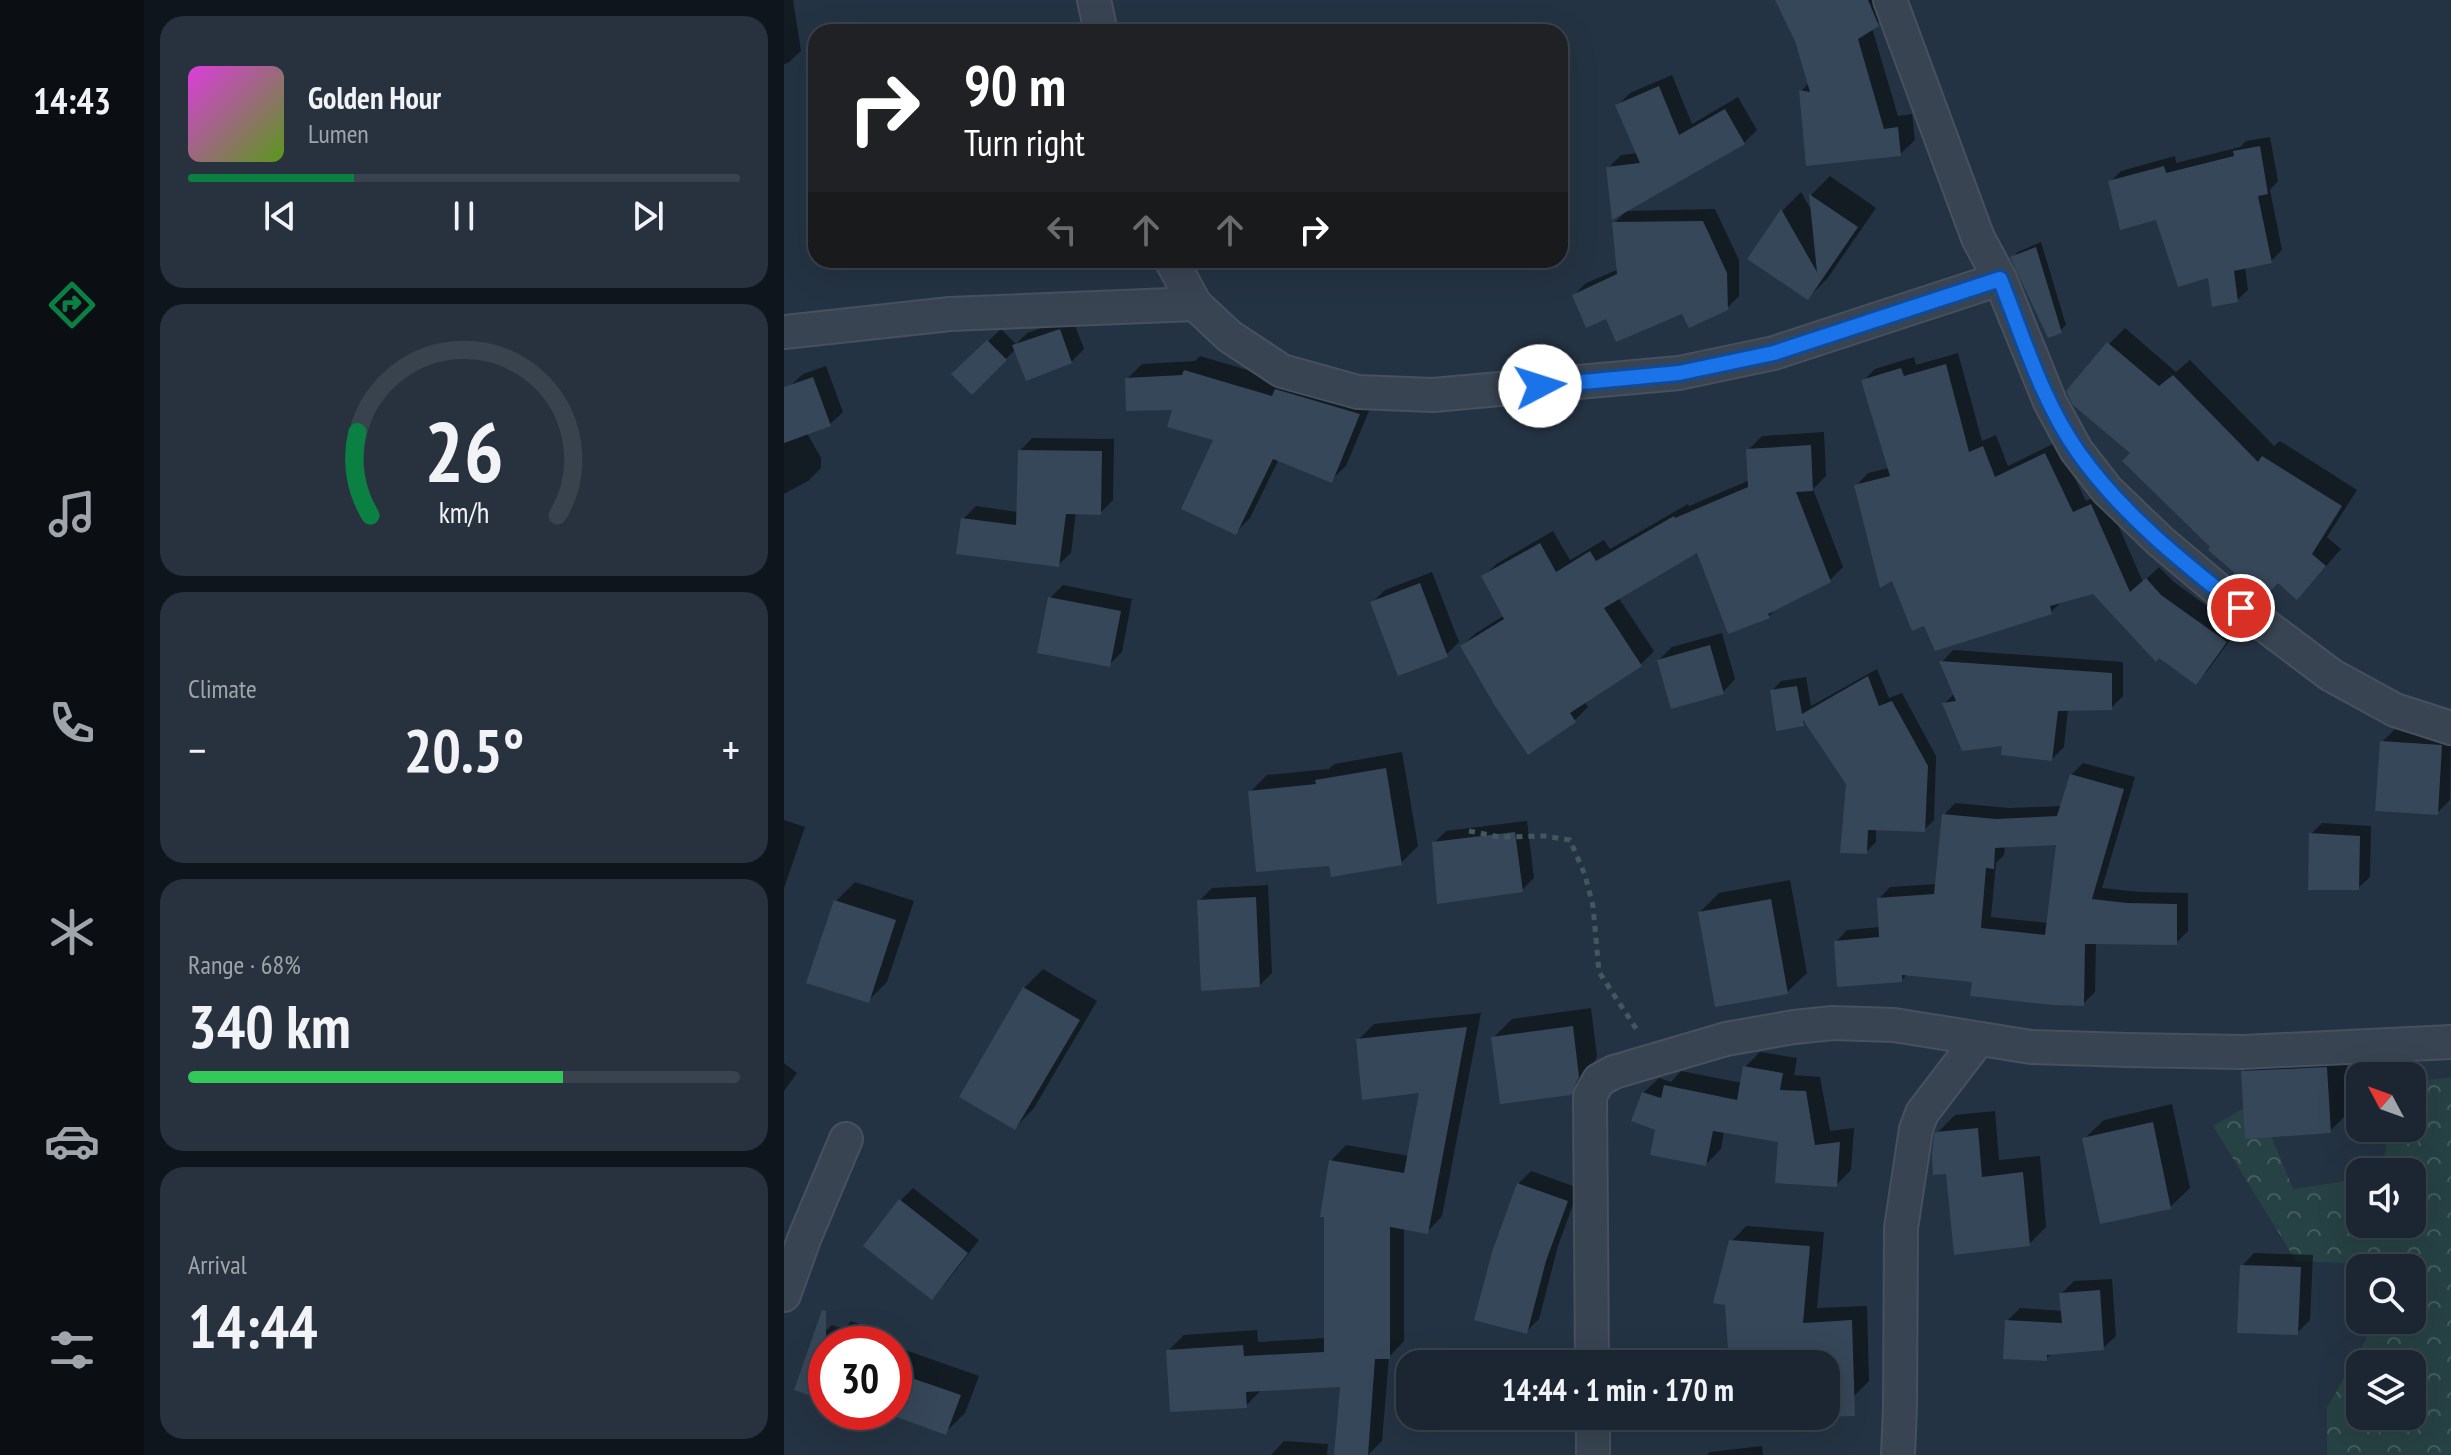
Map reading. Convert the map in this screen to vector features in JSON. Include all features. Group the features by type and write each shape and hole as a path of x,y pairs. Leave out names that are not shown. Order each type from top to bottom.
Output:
{"street":[{"path":"1094,0 1099,24"},
{"path":"1890,0 1978,238 2000,279 2050,402 2076,450 2107,490 2160,541 2222,593 2331,675 2395,710 2451,728"},
{"path":"1175,268 1195,304 1229,336 1282,371 1358,392 1433,395 1679,373 1774,353 2000,279"},
{"path":"784,332 950,314 1195,304"},
{"path":"1592,1350 1590,1096 1599,1080 1614,1072 1726,1039 1833,1023 1894,1025 2031,1047 2243,1052 2451,1042"},
{"path":"1898,1455 1901,1228 1916,1129 1922,1113 1978,1040"},
{"path":"784,1295 846,1139"},
{"path":"1593,1430 1593,1455"}],"path":[{"path":"1469,831 1500,837 1544,836 1570,840 1585,875 1593,906 1599,972 1658,1060"}],"green space":[{"path":"2451,1077 2451,1455 2327,1455 2327,1408 2346,1374 2346,1430 2426,1430 2426,1350 2360,1350 2366,1334 2426,1334 2426,1254 2346,1254 2346,1263 2296,1261 2213,1126 2257,1101 2293,1189 2346,1181 2346,1238 2426,1238 2426,1158 2385,1158 2386,1142 2426,1142 2426,1080"}],"building":[{"path":"1775,0 1868,0 1879,26 1858,39 1884,129 1898,127 1901,156 1806,166 1799,90 1810,92 1795,41"},
{"path":"1659,86 1679,135 1725,109 1745,144 1612,220 1606,167 1640,163 1615,105"},
{"path":"2260,146 2268,194 2258,196 2272,263 2234,271 2238,302 2212,307 2208,278 2178,287 2156,220 2120,230 2108,181 2164,166 2166,173 2234,156 2233,151"},
{"path":"1809,194 1858,227 1808,300 1747,259 1781,209 1817,272"},
{"path":"1703,221 1727,273 1728,310 1689,328 1682,314 1616,342 1606,319 1586,328 1572,295 1617,274 1612,222"},
{"path":"2036,247 2062,333 2048,338 2010,257"},
{"path":"1060,329 1072,363 1026,381 1012,345"},
{"path":"987,340 1007,360 972,395 951,374"},
{"path":"2107,342 2159,386 2173,375 2258,462 2262,456 2342,506 2312,554 2326,566 2297,600 2278,583 2264,598 2208,550 2210,547 2122,461 2130,453 2073,405 2066,391"},
{"path":"1946,364 1969,452 1983,446 1995,477 2045,453 2073,512 2091,504 2130,592 2146,578 2161,595 2227,642 2196,685 2159,658 2156,662 2093,594 2050,606 2052,614 1935,651 1924,626 1912,631 1892,581 1880,588 1854,485 1890,476 1861,380 1901,368 1904,376"},
{"path":"1184,370 1272,396 1275,389 1360,414 1332,483 1273,459 1236,535 1181,509 1213,440 1167,427 1172,410 1126,411 1125,378 1182,375"},
{"path":"813,377 831,426 784,443 784,387"},
{"path":"1811,445 1813,491 1796,492 1831,582 1768,614 1770,618 1728,634 1697,553 1604,608 1642,666 1570,713 1576,722 1528,755 1460,646 1504,619 1481,576 1540,543 1556,572 1590,551 1596,561 1674,516 1748,487 1746,449"},
{"path":"1018,450 1102,451 1101,515 1066,514 1059,567 956,554 961,518 1016,525"},
{"path":"1420,583 1448,657 1398,676 1370,602"},
{"path":"1048,597 1121,611 1110,667 1037,653"},
{"path":"1710,645 1724,694 1671,709 1657,660"},
{"path":"1939,661 2112,673 2112,710 2058,711 2052,761 2001,755 2002,746 1962,751 1942,703 1956,701"},
{"path":"1868,676 1879,706 1892,701 1928,766 1925,832 1868,830 1867,854 1840,853 1846,784 1803,720 1804,726 1776,731 1770,690 1797,686 1802,714"},
{"path":"2380,741 2442,745 2438,815 2375,811"},
{"path":"1386,768 1402,865 1331,877 1329,866 1256,872 1248,791 1316,784 1315,780"},
{"path":"2070,774 2124,789 2092,899 2177,904 2177,945 2085,944 2084,1006 1970,996 1972,982 1902,975 1902,982 1837,987 1834,941 1879,937 1877,898 1934,894 1942,814 1996,819 2057,816","holes":["2056,845 2045,935 1981,928 1986,868 1994,869 1995,848"]},
{"path":"1515,832 1523,892 1437,904 1432,842"},
{"path":"2309,833 2360,836 2359,890 2308,890"},
{"path":"1256,897 1260,987 1201,991 1197,900"},
{"path":"1771,899 1788,994 1715,1007 1698,912"},
{"path":"834,900 896,920 869,1003 806,983"},
{"path":"1023,987 1080,1020 1015,1130 959,1097"},
{"path":"1573,1026 1579,1077 1571,1095 1500,1104 1491,1037"},
{"path":"1467,1027 1428,1234 1390,1227 1390,1359 1375,1359 1368,1455 1334,1455 1340,1387 1246,1392 1247,1408 1170,1412 1166,1350 1243,1345 1244,1356 1324,1352 1324,1217 1320,1217 1329,1160 1404,1173 1419,1093 1362,1100 1356,1039"},
{"path":"1743,1066 1783,1073 1780,1090 1806,1091 1815,1145 1840,1142 1837,1187 1775,1183 1778,1142 1713,1131 1706,1166 1650,1155 1655,1130 1631,1121 1642,1092 1661,1098 1664,1085 1737,1100"},
{"path":"2327,1067 2331,1133 2245,1139 2241,1071"},
{"path":"2153,1122 2171,1209 2100,1224 2082,1138"},
{"path":"1978,1128 1982,1177 2023,1172 2030,1246 1954,1255 1946,1174 1933,1175 1934,1134"},
{"path":"1517,1183 1568,1201 1546,1261 1527,1334 1474,1320 1492,1252"},
{"path":"899,1199 968,1253 932,1300 863,1246"},
{"path":"1729,1240 1810,1246 1803,1323 1852,1320 1855,1416 1840,1416 1840,1350 1728,1350 1725,1305 1713,1303"},
{"path":"2240,1265 2301,1267 2298,1335 2237,1333"},
{"path":"2100,1290 2104,1350 2047,1355 2047,1361 2003,1359 2005,1320 2062,1323 2059,1293"},
{"path":"822,1310 826,1311 826,1326 816,1326"},
{"path":"808,1350 808,1395 794,1390"},
{"path":"912,1378 961,1395 946,1435 912,1423"}],"route":[{"path":"1540,386 1679,373 1774,353 2000,279 2050,402 2076,450 2107,490 2160,541 2241,608"}]}
